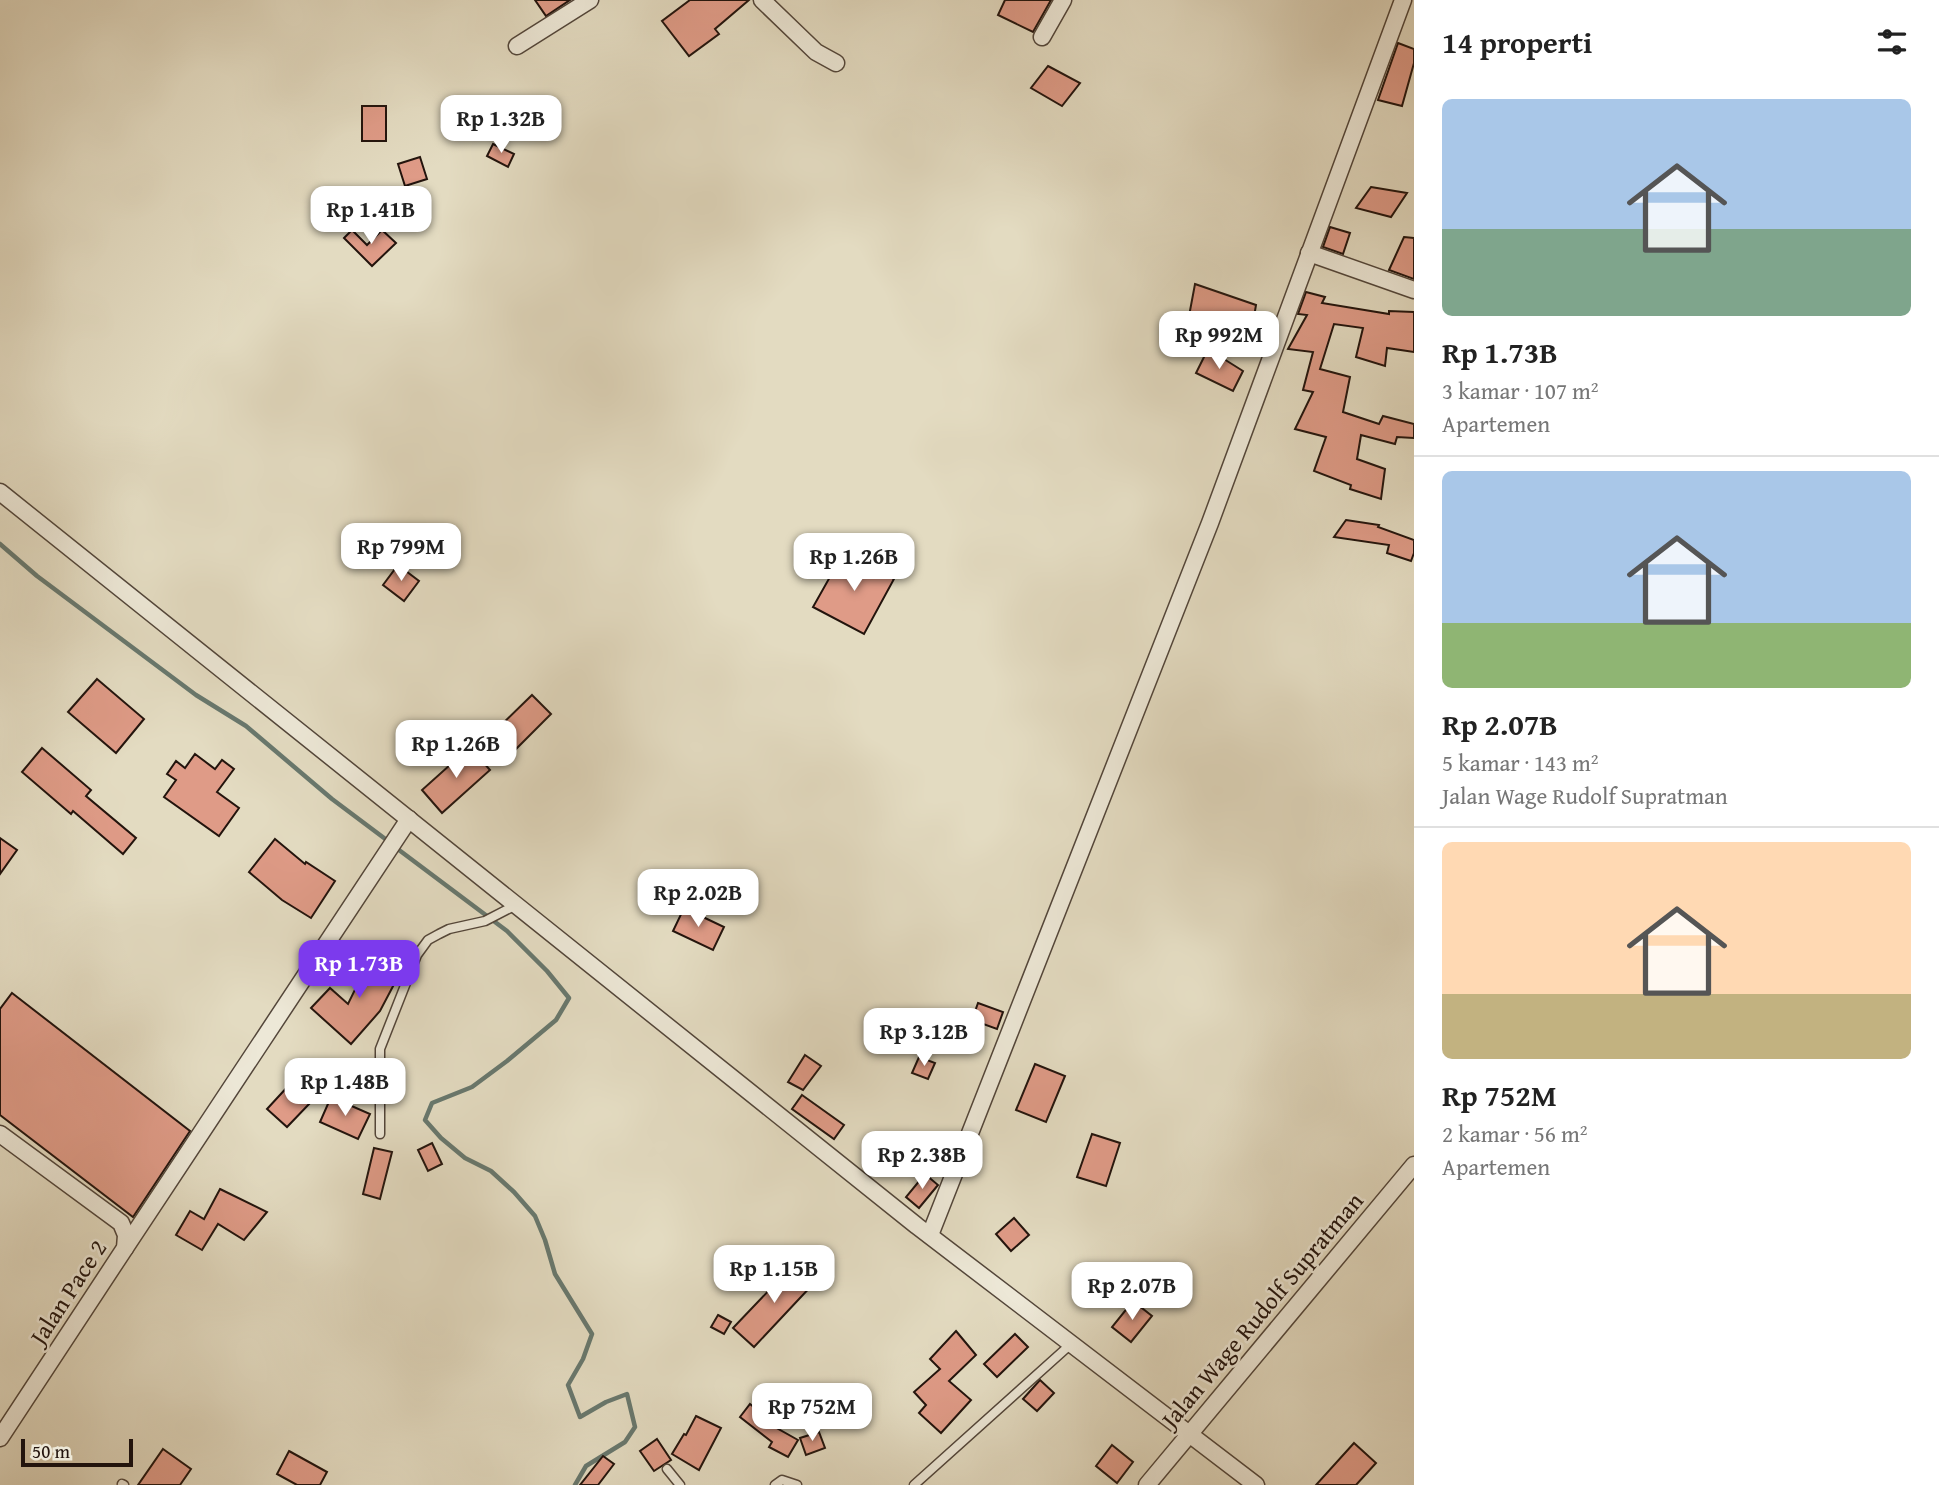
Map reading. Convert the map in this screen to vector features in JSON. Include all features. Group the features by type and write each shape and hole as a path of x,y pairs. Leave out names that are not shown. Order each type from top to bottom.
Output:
{"street":[{"path":"517,46 590,0"},
{"path":"762,0 816,52 836,63"},
{"path":"1042,37 1063,0"},
{"path":"930,1235 1210,523 1403,0"},
{"path":"1309,253 1414,290"},
{"path":"0,492 930,1235 1071,1344 1182,1441 1256,1485"},
{"path":"125,1248 408,819"},
{"name":"Jalan Pace 2","path":"0,1134 121,1223 126,1235 125,1248 0,1438"},
{"name":"Jalan Wage Rudolf Supratman","path":"1147,1485 1414,1165"}],"lane":[{"path":"380,1135 380,1049 417,955 428,940 439,934 485,921 516,905"},
{"path":"914,1485 1071,1344"},
{"path":"667,1469 680,1485"},
{"path":"775,1485 787,1480 797,1485"}],"building":[{"path":"535,0 570,0 546,16"},
{"path":"690,0 749,0 715,29 719,34 689,56 662,21"},
{"path":"1005,0 1051,0 1033,32 998,15"},
{"path":"1398,43 1414,49 1414,63 1402,106 1378,100"},
{"path":"1048,66 1080,83 1062,106 1031,88"},
{"path":"362,106 386,106 386,141 362,141"},
{"path":"493,144 514,154 508,167 487,156"},
{"path":"420,157 427,179 405,186 398,164"},
{"path":"1371,187 1407,193 1391,217 1356,208"},
{"path":"1330,227 1350,233 1343,254 1323,247"},
{"path":"352,230 367,245 382,230 396,243 372,266 344,238"},
{"path":"1404,237 1414,238 1414,279 1389,270"},
{"path":"1195,284 1256,305 1251,335 1189,316"},
{"path":"1306,292 1325,297 1322,303 1389,314 1389,311 1414,312 1414,352 1387,348 1385,366 1356,357 1363,328 1334,324 1320,369 1350,377 1343,412 1379,424 1383,416 1414,424 1414,438 1397,437 1395,444 1361,435 1357,459 1385,469 1381,499 1350,489 1351,485 1314,471 1326,437 1295,429 1313,392 1303,390 1313,352 1288,349 1307,315 1298,314"},
{"path":"1208,349 1243,371 1233,391 1196,373"},
{"path":"1346,520 1379,525 1378,527 1414,540 1411,561 1387,553 1389,545 1334,537"},
{"path":"844,552 894,579 864,634 813,607"},
{"path":"398,565 419,581 404,601 383,585"},
{"path":"97,679 144,719 116,753 68,712"},
{"path":"532,695 551,714 515,750 495,731"},
{"path":"470,747 490,770 442,813 422,790"},
{"path":"42,748 91,790 86,796 136,838 123,854 22,772"},
{"path":"195,754 215,769 222,760 234,769 217,792 239,808 219,836 164,797 176,780 167,774 176,761 185,768"},
{"path":"0,838 17,850 0,874"},
{"path":"275,839 305,864 306,862 335,881 311,918 282,900 249,872"},
{"path":"684,908 724,927 713,950 673,931"},
{"path":"373,953 401,971 380,1011 351,1044 311,1008 330,988 348,1004"},
{"path":"12,993 190,1131 133,1217 0,1115 0,1009"},
{"path":"978,1003 1003,1012 997,1029 972,1020"},
{"path":"805,1055 821,1066 803,1090 788,1082"},
{"path":"919,1057 935,1063 928,1079 912,1073"},
{"path":"1035,1064 1065,1076 1046,1122 1016,1110"},
{"path":"291,1083 311,1102 287,1127 267,1109"},
{"path":"802,1095 844,1125 834,1139 792,1109"},
{"path":"331,1097 370,1114 358,1139 320,1122"},
{"path":"1092,1134 1120,1143 1106,1186 1077,1177"},
{"path":"432,1143 442,1164 428,1171 418,1150"},
{"path":"374,1148 392,1152 380,1199 363,1194"},
{"path":"925,1174 938,1185 919,1208 906,1197"},
{"path":"220,1189 267,1212 244,1240 218,1224 202,1250 176,1235 190,1211 204,1219"},
{"path":"1014,1218 1029,1235 1011,1251 996,1234"},
{"path":"795,1263 815,1282 754,1347 733,1328"},
{"path":"1133,1301 1152,1316 1131,1342 1112,1327"},
{"path":"718,1315 731,1322 724,1334 711,1327"},
{"path":"956,1331 976,1355 949,1381 971,1400 941,1433 919,1413 926,1405 914,1392 940,1369 930,1359"},
{"path":"1015,1334 1028,1347 997,1377 984,1364"},
{"path":"1040,1380 1054,1393 1037,1411 1023,1399"},
{"path":"750,1404 776,1425 775,1427 798,1440 788,1457 769,1447 772,1442 740,1417"},
{"path":"696,1416 721,1428 699,1470 672,1454"},
{"path":"819,1432 825,1448 806,1455 800,1438"},
{"path":"657,1439 671,1460 654,1471 640,1451"},
{"path":"1354,1443 1376,1463 1356,1485 1316,1485"},
{"path":"1112,1445 1133,1462 1117,1483 1096,1466"},
{"path":"163,1449 191,1469 180,1485 138,1485"},
{"path":"289,1451 327,1472 320,1485 297,1485 277,1474"},
{"path":"603,1456 614,1464 598,1485 580,1485"}],"waterway":[{"path":"0,544 37,576 196,695 246,726 332,799 388,841"},
{"path":"395,847 507,931 547,971 569,998 556,1020 507,1061 472,1087 432,1103 425,1120 465,1158 491,1171 535,1216 555,1274 592,1334 583,1359 568,1385 580,1417 627,1394 635,1427 625,1442 586,1466 575,1485"}]}
